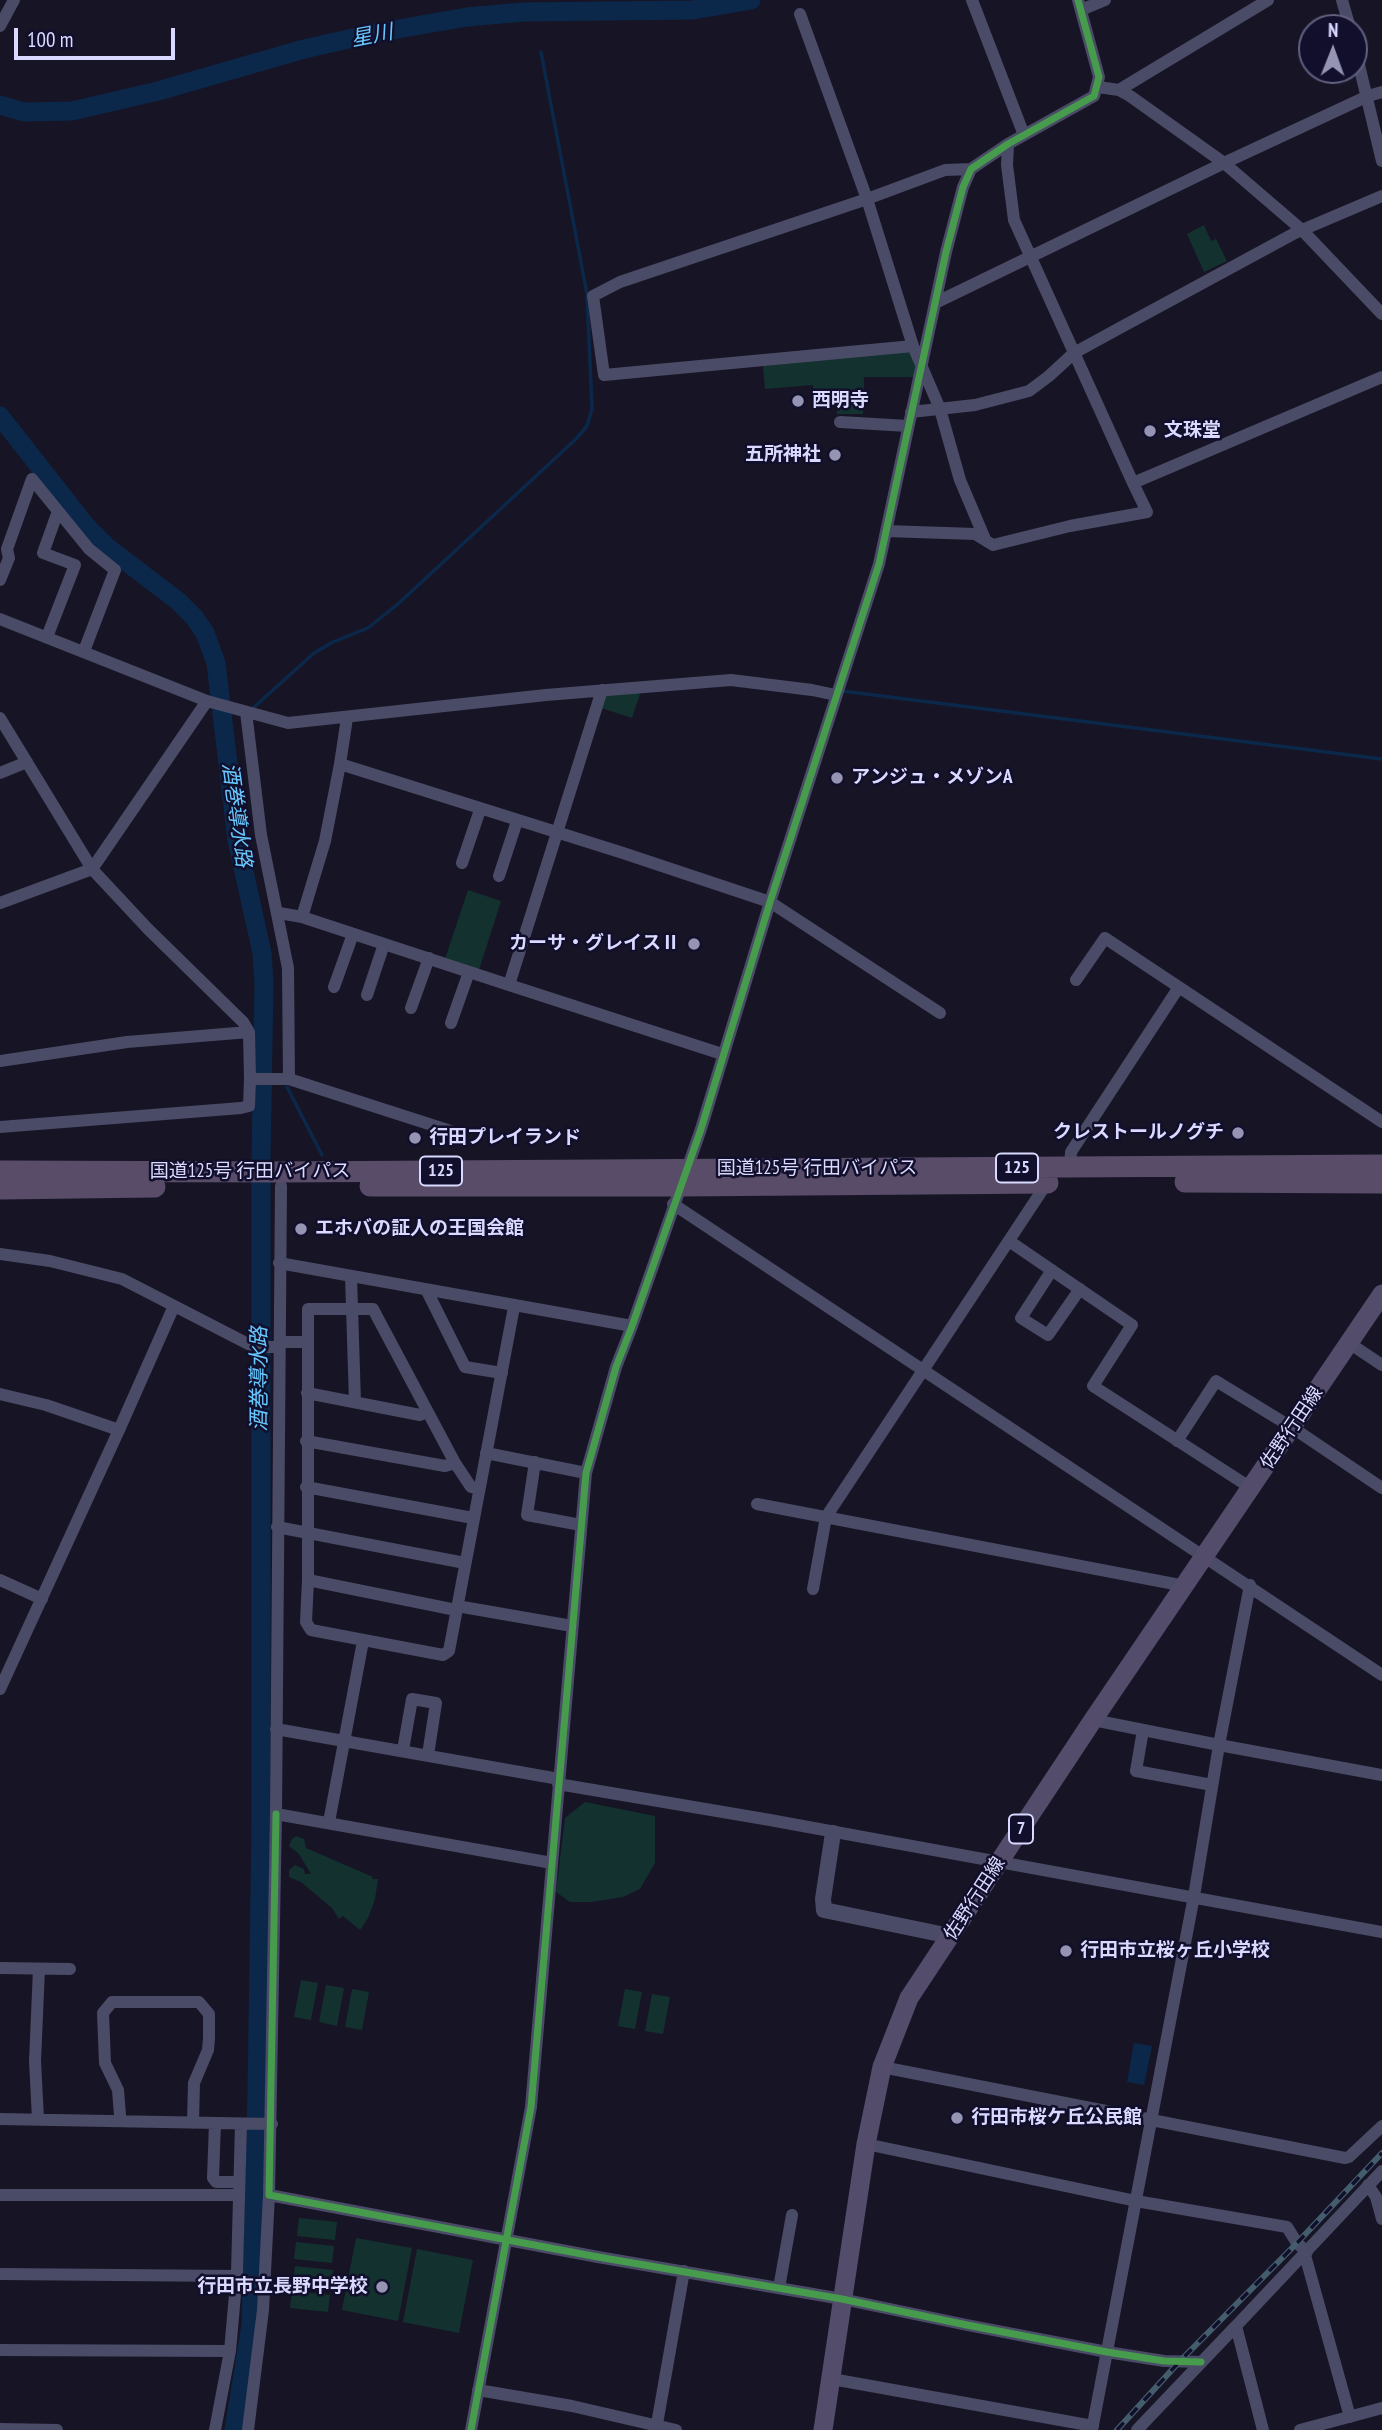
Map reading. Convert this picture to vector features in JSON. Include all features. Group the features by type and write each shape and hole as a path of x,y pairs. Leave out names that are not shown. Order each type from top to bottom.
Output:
{"highway":[{"name":"国道125号 行田バイパス","path":"680,1186 1070,1168 1382,1165"},
{"name":"国道125号 行田バイパス","path":"0,1171 278,1181 680,1186 1382,1183"},
{"name":"国道125号 行田バイパス","path":"0,1189 250,1179"}],"main road":[{"name":"佐野行田線","path":"823,2430 866,2144 882,2067 909,1998 1093,1720 1380,1301"}],"street":[{"path":"0,26 14,0"},
{"path":"972,0 1024,135"},
{"path":"471,2430 531,2107 586,1473 616,1367 701,1129 722,1054 878,564 962,187 971,169 1024,135 1094,96 1098,87 1098,69 1079,5 1105,0"},
{"path":"1119,90 1268,0"},
{"path":"800,14 867,199 913,346 940,409 960,480 985,539"},
{"path":"1365,84 1382,161"},
{"path":"1098,87 1119,90 1130,96 1224,163 1302,230 1382,315"},
{"path":"935,303 1224,163 1368,96 1382,93"},
{"path":"886,531 975,534 993,545 1070,526 1147,512 1014,220 1007,165 1009,144"},
{"path":"913,346 604,375 593,296 621,282 945,170 971,169"},
{"path":"911,412 975,405 1028,391 1074,353 1302,230 1382,196"},
{"path":"1133,482 1382,376"},
{"path":"840,422 908,426"},
{"path":"0,580 9,558 7,549 32,479 89,549 115,570 84,651"},
{"path":"47,637 75,565 43,553 58,511"},
{"path":"0,619 209,701 288,723 602,690 731,680 812,690 839,689"},
{"path":"509,985 602,690"},
{"path":"0,903 92,869 209,701"},
{"path":"246,712 261,835 279,913 288,968 289,1079"},
{"path":"0,718 92,869 148,929 243,1022 248,1032 252,1079 248,1106 242,1108 0,1127"},
{"path":"302,917 325,841 347,718"},
{"path":"0,773 27,762"},
{"path":"340,764 770,902 940,1013"},
{"path":"462,863 480,810"},
{"path":"499,876 516,821"},
{"path":"279,913 302,917 722,1054"},
{"path":"334,987 353,934"},
{"path":"1076,980 1105,938 1382,1122"},
{"path":"367,995 384,944"},
{"path":"411,1008 429,958"},
{"path":"451,1023 468,972"},
{"path":"1070,1168 1071,1152 1179,987"},
{"path":"0,1061 127,1042 248,1032"},
{"path":"252,1079 289,1079 460,1134"},
{"path":"248,2430 263,2310 269,2195 267,2124 276,1814 278,1181"},
{"path":"813,1589 826,1517 1047,1183"},
{"path":"680,1186 923,1370 1382,1675"},
{"path":"1009,1241 1132,1325 1093,1385 1251,1488"},
{"path":"0,1254 50,1261 122,1279 254,1347 307,1342"},
{"path":"279,1263 632,1326"},
{"path":"1052,1270 1021,1318 1048,1335 1080,1289"},
{"path":"351,1276 355,1402"},
{"path":"428,1291 465,1367 502,1373"},
{"path":"0,1689 174,1306"},
{"path":"479,1489 471,1487 455,1463 373,1309 308,1309 306,1622 311,1630 443,1655 449,1651 514,1307"},
{"path":"1349,1343 1382,1365"},
{"path":"1177,1441 1216,1381 1293,1428 1382,1488"},
{"path":"0,1394 46,1405 118,1430"},
{"path":"307,1394 420,1415 427,1412"},
{"path":"306,1441 445,1466 455,1463"},
{"path":"486,1453 586,1473"},
{"path":"536,1462 527,1515 581,1525"},
{"path":"306,1487 473,1518"},
{"path":"757,1504 1185,1586"},
{"path":"277,1527 465,1563"},
{"path":"0,1580 42,1599"},
{"path":"308,1580 456,1608 572,1626"},
{"path":"832,2379 1093,2428 1250,1585"},
{"path":"330,1822 363,1641"},
{"path":"403,1750 412,1699 436,1703 428,1755"},
{"path":"1093,1720 1382,1775"},
{"path":"276,1729 403,1750 558,1782 1382,1932"},
{"path":"1143,1730 1136,1772 1212,1785"},
{"path":"276,1814 552,1863"},
{"path":"833,1833 823,1899 824,1910 950,1936"},
{"path":"0,1968 70,1969"},
{"path":"38,2119 34,2061 39,1969"},
{"path":"120,2115 118,2090 105,2063 103,2013 113,2002 199,2002 209,2014 209,2045 194,2083 192,2123"},
{"path":"882,2067 1345,2158 1382,2126"},
{"path":"0,2119 267,2124"},
{"path":"215,2123 213,2178 216,2182 238,2188"},
{"path":"215,2430 230,2351 237,2276 238,2188 244,2124"},
{"path":"866,2144 1136,2201 1287,2227 1306,2254 1350,2417"},
{"path":"1137,2430 1382,2171"},
{"path":"1368,2185 1379,2196 1382,2219"},
{"path":"0,2195 238,2188"},
{"path":"269,2195 598,2257 842,2299 1107,2352 1164,2361 1202,2362"},
{"path":"779,2288 792,2215"},
{"path":"657,2424 684,2270"},
{"path":"0,2274 237,2276"},
{"path":"1236,2326 1263,2430"},
{"path":"0,2350 230,2351"},
{"path":"478,2390 572,2406 677,2430"},
{"path":"1300,2430 1382,2408"},
{"path":"0,2429 57,2430"}],"green space":[{"path":"1204,225 1211,241 1216,239 1227,261 1204,272 1187,234"},
{"path":"910,350 918,367 914,377 864,377 863,414 837,414 836,400 814,399 813,385 765,389 763,366"},
{"path":"638,690 640,694 632,718 601,708 605,693"},
{"path":"468,890 501,901 479,970 445,959"},
{"path":"585,1802 655,1816 655,1863 640,1889 623,1897 591,1902 570,1902 556,1892 565,1818"},
{"path":"296,1836 304,1839 306,1848 373,1877 372,1879 378,1879 375,1899 360,1930 343,1916 339,1919 332,1908 301,1882 289,1877 289,1870 295,1865 304,1869 305,1874 311,1874 299,1854 289,1846"},
{"path":"301,1980 318,1983 311,2020 294,2017"},
{"path":"326,1985 344,1988 337,2026 319,2022"},
{"path":"352,1989 369,1992 362,2030 345,2027"},
{"path":"625,1989 642,1992 635,2029 618,2026"},
{"path":"652,1994 670,1997 663,2034 645,2031"},
{"path":"299,2218 337,2222 335,2240 297,2236"},
{"path":"356,2238 412,2248 398,2321 342,2310"},
{"path":"296,2242 334,2246 332,2263 294,2259"},
{"path":"417,2249 473,2260 459,2333 403,2322"},
{"path":"295,2266 333,2270 331,2287 293,2283"},
{"path":"292,2291 330,2295 328,2312 290,2308"}],"water":[{"path":"1134,2043 1152,2046 1144,2085 1127,2082"}],"waterway":[{"name":"星川","path":"0,105 24,112 72,111 158,91 304,49 467,17 523,12 693,10 751,0"},
{"path":"254,709 314,653 368,628 399,603 587,426 592,409 587,294 541,52"},
{"name":"酒巻導水路","path":"0,416 86,526 107,547 178,601 205,633 216,663 237,840 262,953 261,1823 257,2096 251,2325 234,2430"},
{"path":"842,691 1382,759"},
{"path":"287,1087 322,1155"}],"railway":[{"path":"1117,2430 1180,2361 1382,2153"}],"cycle path":[{"path":"471,2430 531,2107 586,1473 616,1367 701,1129 770,902 879,564 946,252 963,187 971,169 1008,144 1094,96 1099,77 1078,0"},
{"path":"276,1814 269,2195 598,2257 842,2299 1107,2352 1164,2361 1201,2362"}],"place":[{"name":"西明寺","path":"798,401"},
{"name":"文珠堂","path":"1150,431"},
{"name":"五所神社","path":"835,455"},
{"name":"アンジュ・メゾンA","path":"837,778"},
{"name":"カーサ・グレイスⅡ","path":"694,944"},
{"name":"クレストールノグチ","path":"1238,1133"},
{"name":"行田プレイランド","path":"415,1138"},
{"name":"エホバの証人の王国会館","path":"301,1229"},
{"name":"行田市立桜ヶ丘小学校","path":"1066,1951"},
{"name":"行田市桜ケ丘公民館","path":"957,2118"},
{"name":"行田市立長野中学校","path":"382,2287"}]}
